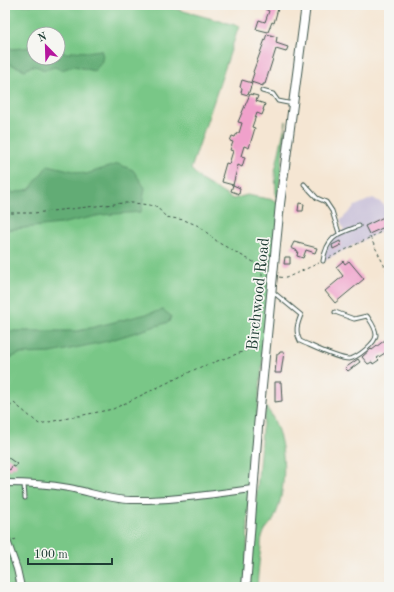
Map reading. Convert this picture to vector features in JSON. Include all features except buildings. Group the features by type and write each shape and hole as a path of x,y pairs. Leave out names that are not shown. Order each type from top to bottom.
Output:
{"street":[{"name":"Birchwood Road","path":"246,587 270,291 306,5"},
{"path":"5,483 40,484 70,488 130,500 207,496 253,489"},
{"path":"5,535 17,569 21,587"}],"lane":[{"path":"262,91 272,94 278,101 293,104"},
{"path":"304,184 317,198 326,202 332,211 339,233"},
{"path":"322,261 324,251 328,243 339,233 359,226"},
{"path":"270,291 301,315 297,326 297,334 300,341 330,354 350,359 359,355 373,343 376,336 374,326 367,316 354,319 335,312"},
{"path":"24,483 24,498"}],"path":[{"path":"5,213 34,213 123,203 156,206 166,217 184,220 199,226 219,243 259,265 262,270 262,285 264,289 270,291"},
{"path":"273,276 286,278 389,228"},
{"path":"370,237 389,275"},
{"path":"5,411 14,403 39,424 113,408 198,368 256,347 266,345"}],"shaded area":[{"path":"373,198 383,204 389,218 389,227 323,261 324,251 333,237 344,230 340,221 355,206"}],"green space":[{"path":"5,5 161,5 239,26 191,169 201,180 233,199 247,195 274,200 280,204 249,487 246,587 5,587"},
{"path":"5,45 12,49 26,48 26,66 32,66 25,70 7,63 5,64"},
{"path":"101,50 103,56 100,64 94,71 74,66 61,70 55,67 44,70 32,66 66,66 66,53 73,51 87,52"},
{"path":"286,121 278,198 276,197 275,171"},
{"path":"118,164 133,170 145,188 141,212 101,215 60,224 5,230 5,187 13,193 30,189 48,165 86,174"},
{"path":"163,310 171,316 169,322 108,341 51,353 19,354 8,359 7,374 9,379 5,386 5,331 78,331"},
{"path":"266,407 273,418 282,445 284,474 280,502 275,517 266,529 262,538 257,587 249,587 262,430"}]}
